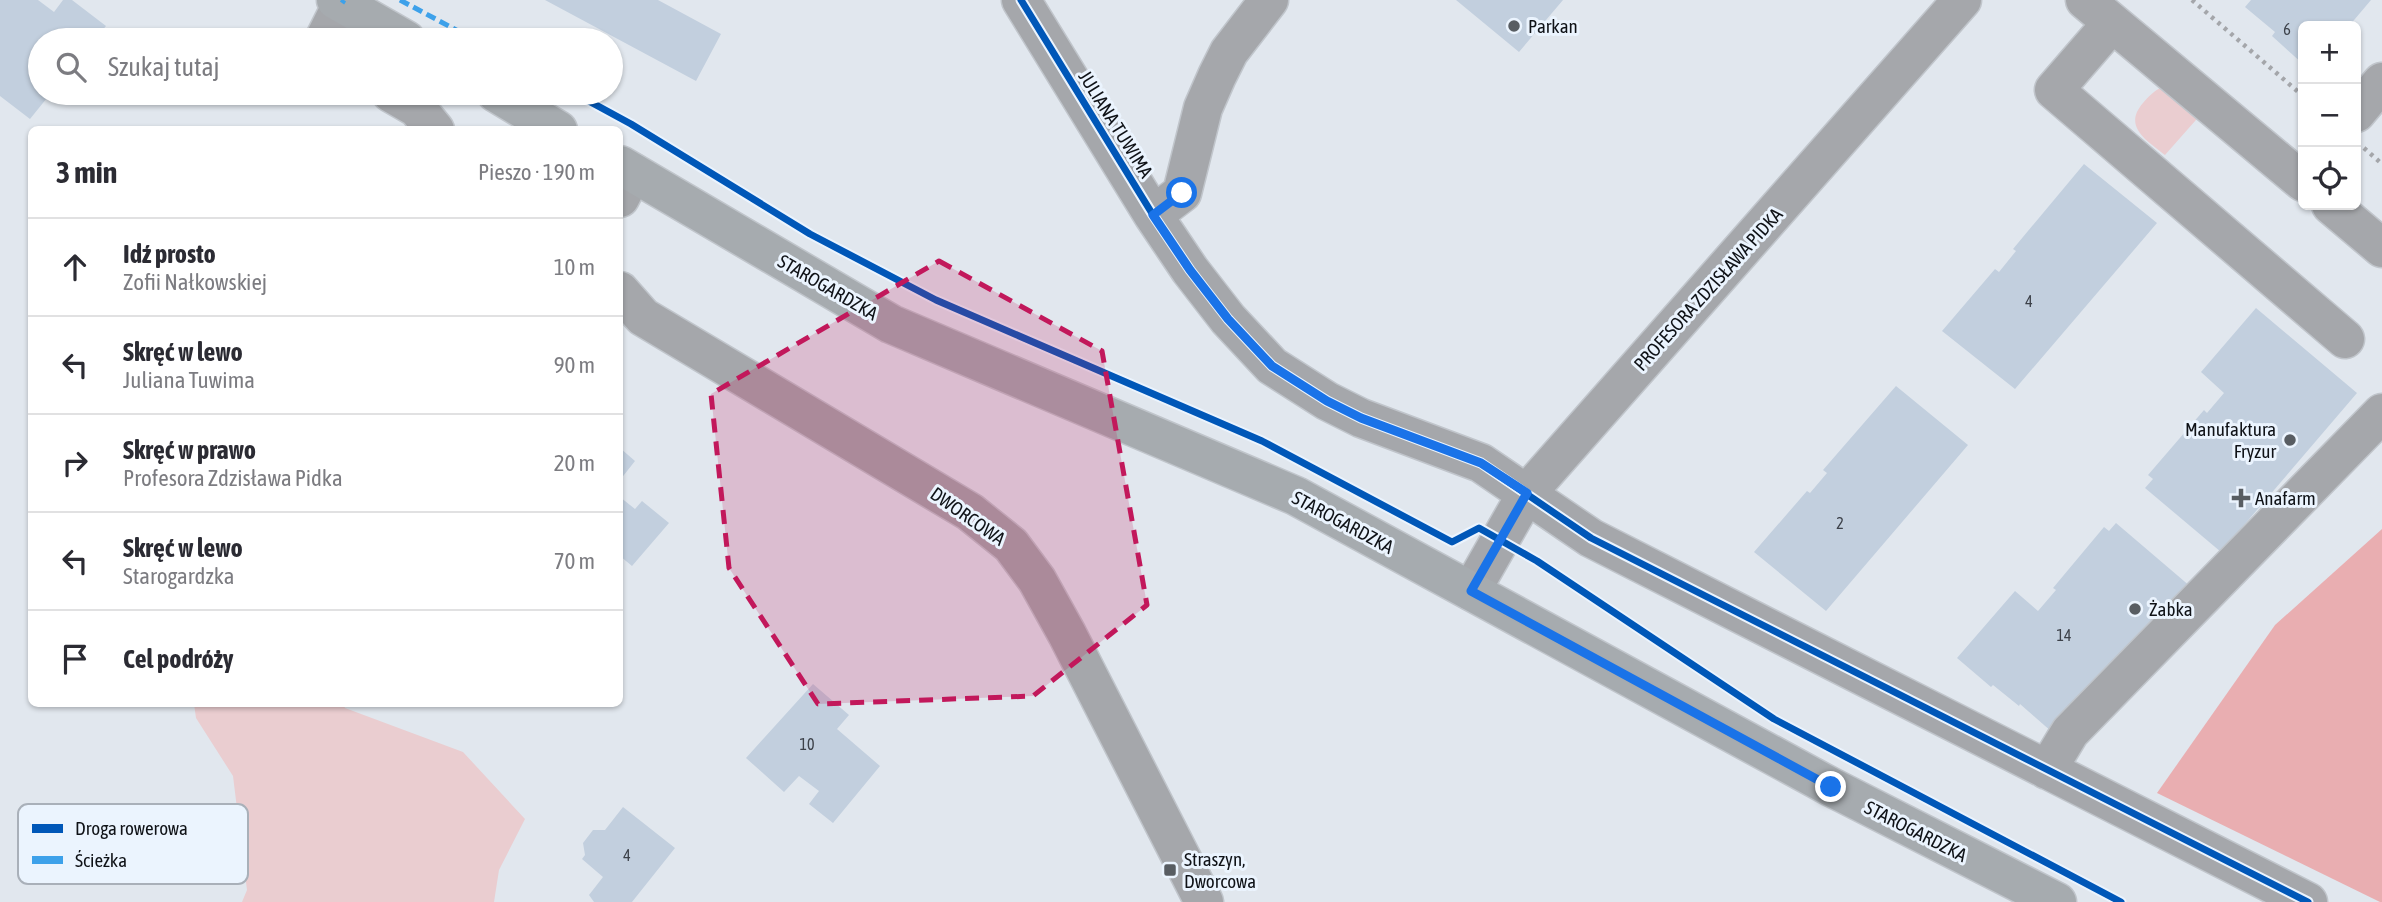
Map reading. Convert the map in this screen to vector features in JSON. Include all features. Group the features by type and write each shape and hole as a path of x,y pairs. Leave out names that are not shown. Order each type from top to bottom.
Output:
{"main road":[{"path":"341,1 386,28"},
{"path":"516,105 551,126"},
{"name":"STAROGARDZKA","path":"624,179 891,324 1296,495 1831,787 2057,902"}],"street":[{"name":"JULIANA TUWIMA","path":"1021,0 1153,215 1190,270 1228,319 1272,366 1327,401 1361,418 1481,463 1591,538 2308,902"},
{"path":"1153,215 1182,193 1203,108 1217,76 1229,52 1269,0"},
{"name":"PROFESORA ZDZISŁAWA PIDKA","path":"1471,591 1527,493 1962,0"},
{"path":"329,28 341,1"},
{"path":"2298,175 2096,7 2054,90 2345,339"},
{"path":"2361,107 2382,82"},
{"path":"412,105 432,126"},
{"path":"2337,210 2382,247"},
{"name":"DWORCOWA","path":"623,294 643,317 970,512 1011,545 1037,580 1067,634 1204,902"},
{"path":"2046,770 2070,732 2382,413"}],"path":[{"path":"2192,0 2298,92"},
{"path":"2361,145 2382,164"}],"highlighted area":[{"path":"939,261 1102,351 1147,605 1033,696 818,704 729,568 711,394"}],"shaded area":[{"path":"2160,88 2171,88 2203,112 2165,155 2140,133 2135,119 2143,103"},
{"path":"2382,529 2380,902 2157,793 2275,625"},
{"path":"194,707 344,707 463,752 525,819 499,870 494,902 242,902 248,884 248,804 236,804 233,776 196,718"}],"building":[{"path":"0,0 38,0 54,12 63,0 72,0 106,26 28,28 28,105 41,105 30,119 0,96"},
{"path":"545,0 658,0 721,34 696,81 623,42 623,28 597,28"},
{"name":"Parkan","path":"1456,0 1563,0 1519,52"},
{"path":"2251,0 2371,0 2353,21 2298,21 2298,59 2272,36 2275,32 2245,7"},
{"path":"2084,164 2157,223 2015,389 1942,331 1995,269 1999,272 2016,251 2013,249"},
{"path":"2256,308 2357,393 2221,552 2145,488 2153,479 2148,475 2204,410 2207,413 2224,393 2201,372"},
{"path":"1896,386 1968,445 1826,611 1754,552 1807,491 1810,493 1827,473 1823,470"},
{"path":"623,451 635,461 623,476"},
{"path":"623,499 635,509 642,501 669,523 632,566 623,558"},
{"path":"2116,523 2191,587 2052,732 2020,704 2019,706 1993,685 1991,687 1957,658 2015,591 2038,611 2056,590 2053,588 2104,527 2109,531"},
{"path":"813,684 849,715 837,729 880,766 833,823 809,804 819,791 799,776 784,792 746,758"},
{"path":"623,807 675,848 632,902 594,902 589,895 603,877 582,859 585,855 583,843 593,830 605,830"}],"marked path":[{"path":"400,0 452,28"}],"cycle path":[{"path":"1021,0 1153,215 1190,270 1228,319 1272,366 1327,401 1361,418 1481,463 1591,538 2308,902"},
{"path":"596,105 810,234 936,300 1262,441 1452,542 1479,528 1537,561 1774,719 2121,902"}],"place":[{"name":"Parkan","path":"1514,26"},
{"name":"Manufaktura Fryzur","path":"2290,440"},
{"name":"Anafarm","path":"2241,498"},
{"name":"Żabka","path":"2135,609"},
{"name":"Straszyn, Dworcowa","path":"1170,870"}],"route":[{"path":"1182,193 1153,215 1190,270 1228,319 1272,366 1327,401 1361,418 1481,463 1527,493 1471,591 1831,787"}]}
